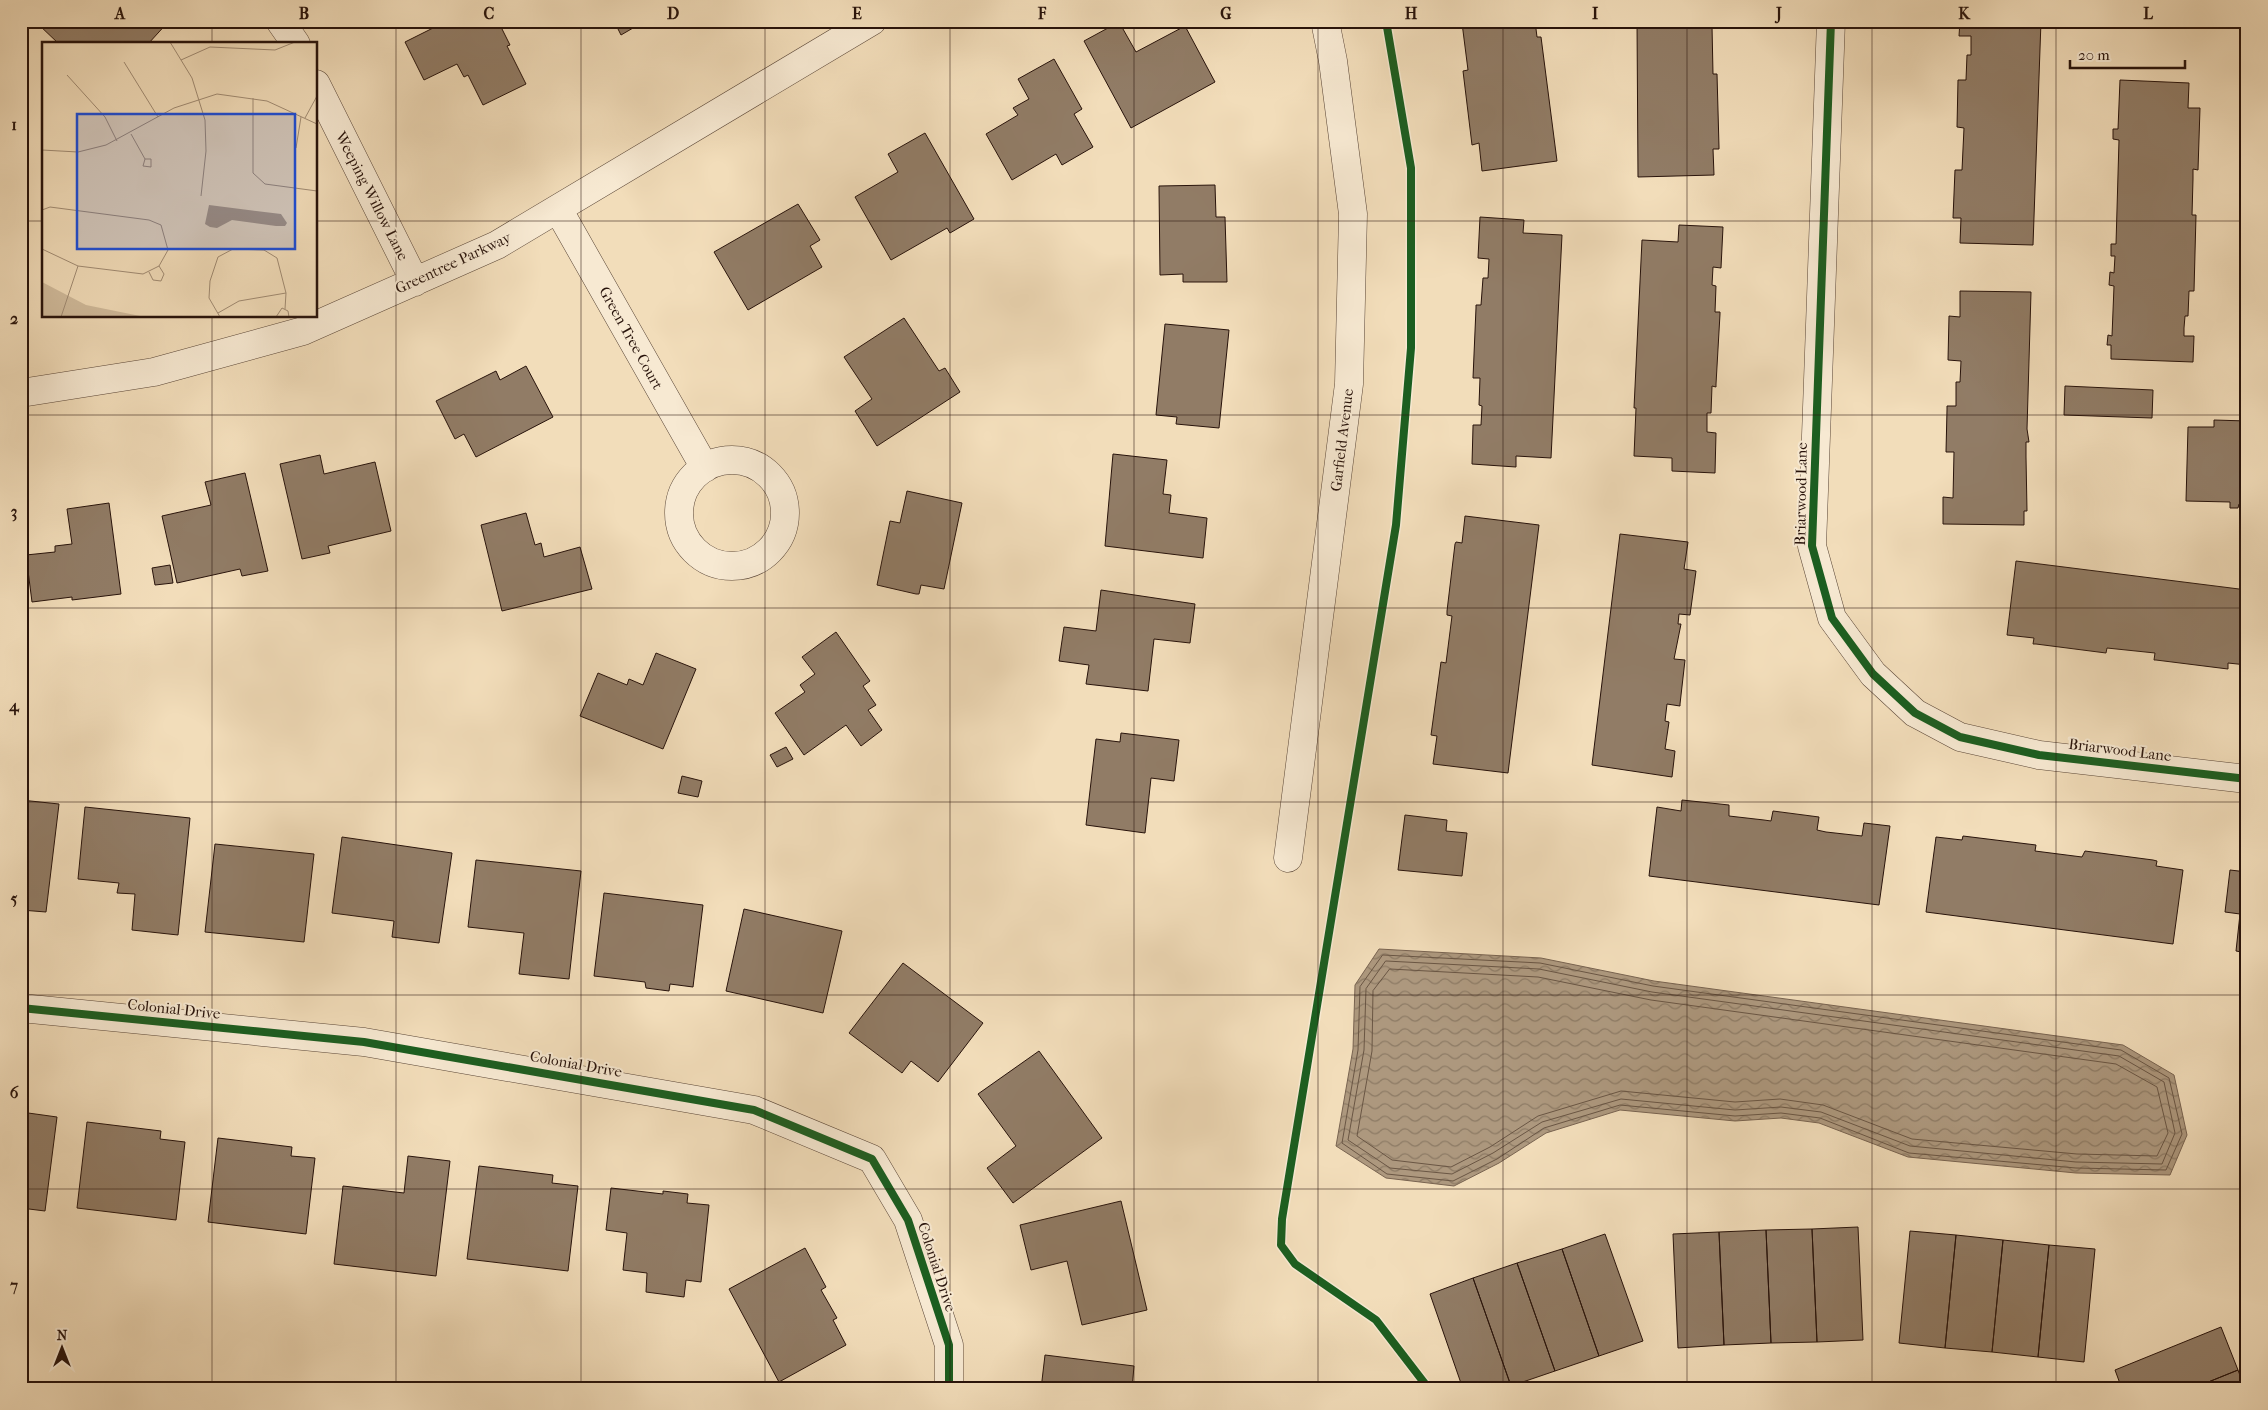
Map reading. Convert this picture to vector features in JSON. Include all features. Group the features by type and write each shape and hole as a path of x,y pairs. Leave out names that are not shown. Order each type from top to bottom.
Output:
{"street":[{"path":"280,21 295,42"},
{"name":"Greentree Parkway","path":"21,393 154,372 303,331 497,245 558,209 839,30 872,21"},
{"name":"Garfield Avenue","path":"1288,858 1349,384 1353,214 1334,61 1325,21"},
{"name":"Briarwood Lane","path":"1831,21 1812,546 1832,618 1874,674 1887,687 1915,712 1960,737 2039,754 2247,779"},
{"name":"Weeping Willow Lane","path":"318,88 415,282"},
{"name":"Green Tree Court","path":"558,209 705,468"},
{"name":"Colonial Drive","path":"21,1008 364,1042 754,1110 872,1159 908,1220 949,1345 949,1389"}],"water":[{"path":"1379,949 1541,958 1654,981 2123,1045 2174,1075 2187,1135 2170,1175 2076,1173 1908,1157 1819,1123 1781,1118 1735,1121 1620,1110 1546,1133 1499,1163 1454,1186 1386,1178 1336,1146 1353,1049 1355,985"}],"building":[{"path":"40,21 169,21 150,42 57,42 38,24"},
{"path":"447,21 498,21 510,45 507,46 526,84 483,105 468,75 464,77 457,64 424,80 405,42"},
{"path":"614,21 645,21 621,35"},
{"path":"1454,21 1535,21 1537,37 1541,37 1557,161 1482,171 1479,143 1472,145 1463,71 1468,70 1462,23 1455,24"},
{"path":"1637,21 1718,21 1718,26 1712,26 1713,74 1717,74 1719,147 1719,149 1713,149 1714,175 1638,177"},
{"path":"1960,21 2041,21 2033,245 1960,243 1961,218 1953,218 1955,170 1962,170 1964,128 1957,127 1958,80 1966,80 1967,55 1971,55 1971,36 1959,36"},
{"path":"1119,22 1136,52 1185,26 1215,82 1131,128 1084,41"},
{"path":"1054,59 1082,109 1074,114 1093,147 1062,165 1056,154 1012,180 986,134 1018,115 1013,108 1029,99 1018,79"},
{"path":"2120,80 2189,83 2188,108 2200,108 2198,170 2193,169 2192,215 2196,215 2194,291 2189,291 2188,316 2185,316 2184,328 2184,336 2194,336 2193,362 2111,359 2111,345 2107,345 2108,335 2112,336 2114,286 2109,285 2110,272 2114,273 2115,256 2111,256 2111,244 2116,244 2119,140 2113,139 2113,129 2118,129"},
{"path":"925,133 974,219 950,233 947,228 891,260 855,197 898,172 888,154"},
{"path":"1215,185 1216,217 1225,217 1227,282 1183,282 1183,274 1160,275 1159,186"},
{"path":"798,204 820,240 810,246 822,267 748,310 714,252"},
{"path":"1480,217 1524,220 1523,233 1562,235 1551,458 1516,456 1516,467 1472,464 1473,425 1481,425 1482,406 1479,405 1480,378 1473,378 1476,305 1481,305 1483,278 1488,278 1489,259 1478,258"},
{"path":"1679,225 1723,227 1721,268 1713,267 1712,285 1716,286 1715,312 1720,312 1716,387 1712,386 1711,413 1707,413 1707,432 1716,433 1715,473 1672,471 1672,458 1634,456 1636,408 1634,408 1642,240 1678,242"},
{"path":"21,235 28,266 21,267"},
{"path":"1960,291 2031,292 2027,429 2029,442 2026,442 2027,511 2024,511 2024,525 1943,524 1943,497 1953,498 1954,452 1946,452 1947,406 1956,406 1956,382 1960,382 1961,361 1948,360 1949,316 1960,317"},
{"path":"904,318 939,371 945,368 960,392 877,446 855,411 872,399 844,357"},
{"path":"1165,324 1229,330 1219,428 1176,424 1177,417 1156,415"},
{"path":"526,366 553,417 476,457 464,434 455,439 436,401 496,371 500,380"},
{"path":"2065,386 2153,390 2152,418 2064,415"},
{"path":"2214,420 2247,421 2247,504 2239,504 2238,508 2230,508 2230,502 2186,501 2188,427 2214,427"},
{"path":"1113,454 1167,460 1163,494 1171,495 1169,513 1207,518 1203,558 1105,546"},
{"path":"320,455 324,474 375,462 391,531 328,546 330,553 302,559 280,464"},
{"path":"245,473 268,571 242,576 240,569 177,583 162,516 211,505 205,482"},
{"path":"907,491 962,503 944,589 921,585 919,594 916,594 877,585 890,521 900,523"},
{"path":"109,503 121,594 72,600 72,597 32,602 26,555 55,552 55,546 72,544 67,509"},
{"path":"526,513 535,545 541,543 544,557 580,547 592,589 502,611 481,525"},
{"path":"1465,516 1539,525 1508,773 1433,764 1437,736 1431,735 1441,662 1446,663 1452,616 1447,615 1447,611 1455,544 1456,542 1462,543"},
{"path":"1620,534 1688,542 1684,569 1696,571 1690,615 1679,614 1678,624 1681,624 1674,659 1685,660 1680,706 1667,704 1665,721 1669,722 1665,749 1675,751 1672,777 1592,765"},
{"path":"2016,561 2247,590 2247,665 2228,663 2228,669 2154,660 2155,653 2107,648 2106,653 2033,644 2034,638 2007,635"},
{"path":"170,565 173,583 155,585 152,568"},
{"path":"1101,590 1195,604 1190,643 1154,639 1148,691 1086,684 1089,665 1059,661 1064,627 1096,631"},
{"path":"836,632 870,681 863,686 876,705 868,710 882,730 861,746 846,725 804,755 775,713 805,692 800,685 815,674 802,657"},
{"path":"656,653 696,669 663,749 580,716 598,673 627,685 629,679 643,685"},
{"path":"1121,733 1179,740 1174,781 1151,778 1145,833 1086,825 1096,739 1120,742"},
{"path":"786,747 793,759 777,767 770,755"},
{"path":"682,776 702,781 698,797 678,793"},
{"path":"21,800 59,804 46,912 21,910"},
{"path":"1682,800 1729,805 1729,816 1771,821 1773,811 1819,817 1817,830 1826,832 1862,836 1864,823 1890,826 1879,905 1649,876 1657,807 1681,811"},
{"path":"85,807 190,818 178,935 132,930 135,894 117,893 119,883 78,879"},
{"path":"1405,815 1447,820 1446,831 1467,833 1462,876 1398,870"},
{"path":"1963,836 2036,845 2035,851 2082,857 2085,851 2153,860 2157,861 2156,866 2183,870 2173,944 1926,912 1936,837 1962,840"},
{"path":"342,837 452,853 439,943 392,937 394,921 332,913"},
{"path":"215,844 314,854 304,942 205,932"},
{"path":"476,860 581,871 569,979 519,974 524,933 468,927"},
{"path":"2230,870 2247,872 2247,953 2236,951 2240,914 2225,912"},
{"path":"604,893 703,905 693,987 670,984 669,991 646,988 645,982 594,976"},
{"path":"744,909 842,931 823,1013 726,991"},
{"path":"903,963 983,1023 938,1082 911,1061 902,1073 849,1033"},
{"path":"1039,1051 1102,1138 1013,1203 987,1168 1016,1146 978,1094"},
{"path":"21,1112 57,1117 45,1211 21,1208"},
{"path":"87,1122 161,1131 160,1139 185,1142 176,1220 77,1208"},
{"path":"218,1138 292,1147 291,1156 315,1158 306,1234 208,1222"},
{"path":"408,1156 450,1161 436,1276 334,1264 343,1186 404,1193"},
{"path":"479,1166 553,1175 552,1183 578,1186 568,1271 467,1259"},
{"path":"611,1188 663,1194 663,1191 688,1194 687,1203 709,1205 701,1282 686,1280 684,1297 646,1292 647,1273 623,1270 627,1233 606,1230"},
{"path":"1121,1201 1147,1310 1082,1325 1067,1261 1031,1270 1020,1225"},
{"path":"1858,1227 1863,1340 1817,1342 1812,1229"},
{"path":"1812,1229 1817,1342 1771,1343 1766,1230"},
{"path":"1766,1230 1771,1343 1724,1345 1719,1232"},
{"path":"1910,1231 1956,1235 1945,1348 1899,1343"},
{"path":"1719,1232 1724,1345 1678,1348 1673,1234"},
{"path":"1605,1234 1643,1341 1599,1356 1562,1249"},
{"path":"1956,1235 2003,1240 1992,1352 1945,1348"},
{"path":"2003,1240 2049,1245 2038,1357 1992,1352"},
{"path":"2049,1245 2095,1249 2084,1362 2038,1357"},
{"path":"805,1248 826,1287 821,1290 837,1318 833,1320 846,1345 779,1382 729,1289"},
{"path":"1562,1249 1599,1356 1555,1371 1517,1263"},
{"path":"1517,1263 1555,1371 1511,1386 1473,1278"},
{"path":"1473,1278 1511,1386 1503,1389 1463,1389 1430,1294"},
{"path":"2221,1327 2238,1370 2191,1389 2122,1389 2115,1370"},
{"path":"1045,1355 1134,1366 1132,1389 1041,1389"},
{"path":"2238,1370 2245,1389 2191,1389"},
{"path":"21,1380 53,1389 21,1389"},
{"path":"1319,1382 1338,1389 1316,1389"}],"cycle path":[{"path":"1386,21 1411,168 1411,348 1396,525 1282,1219 1281,1245 1295,1264 1376,1320 1429,1389"},
{"path":"1831,21 1812,546 1832,618 1873,674 1915,713 1960,737 2039,755 2247,779"},
{"path":"21,1008 364,1042 754,1110 872,1159 908,1220 949,1345 949,1389"}]}
